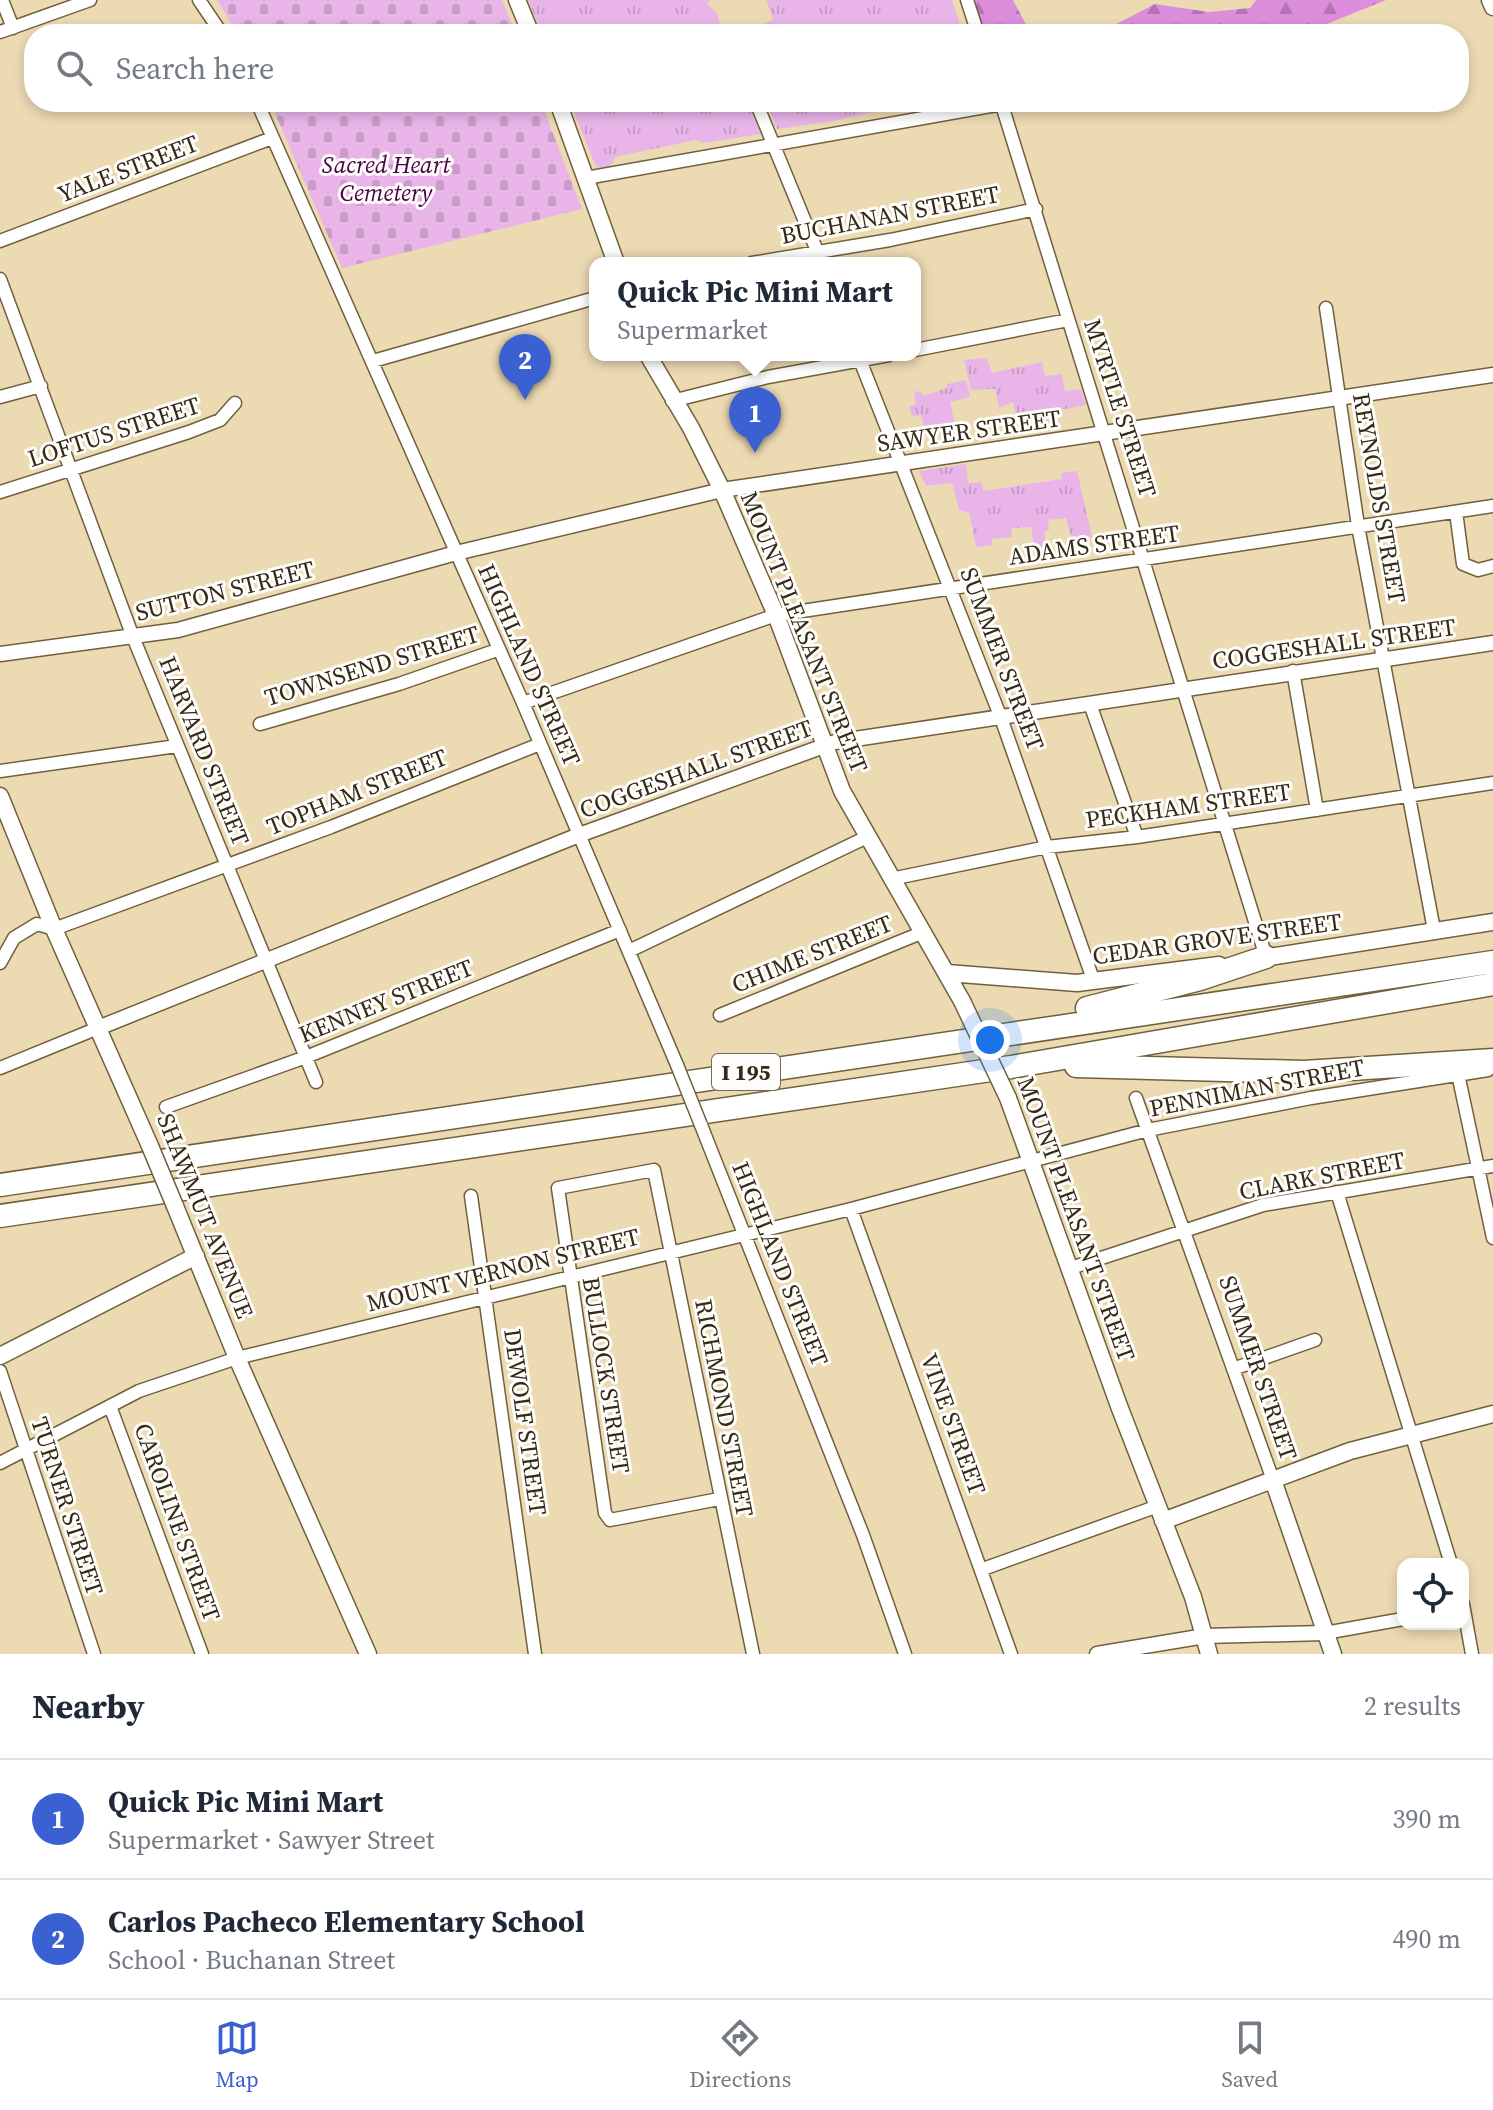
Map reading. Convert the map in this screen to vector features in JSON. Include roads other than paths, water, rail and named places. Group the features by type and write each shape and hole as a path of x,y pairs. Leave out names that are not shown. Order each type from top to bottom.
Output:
{"highway":[{"path":"996,1034 1161,990 1266,957"},
{"name":"I 195","path":"0,1185 1493,962"},
{"name":"I 195","path":"0,1216 1011,1067 1493,984"},
{"path":"1011,1067 1128,1066 1304,1072 1493,1060"}],"main road":[{"path":"517,0 527,24"},
{"path":"1490,0 1493,7"},
{"path":"562,112 614,257"},
{"name":"MOUNT PLEASANT STREET","path":"651,361 672,401 691,428 722,490 776,615 842,791 921,933 947,973 1008,1098 1161,1513 1209,1654"},
{"name":"SHAWMUT AVENUE","path":"0,796 237,1358 368,1654"},
{"name":"CEDAR GROVE STREET","path":"947,973 1094,982 1493,922"},
{"path":"0,1356 196,1256"},
{"path":"1161,1513 1273,1480 1350,1451 1493,1414"},
{"name":"SUMMER STREET","path":"1273,1480 1333,1654"}],"street":[{"path":"2,0 6,30 90,0"},
{"path":"199,0 215,24"},
{"path":"967,0 975,24"},
{"name":"HIGHLAND STREET","path":"261,112 523,703 677,1065 863,1535 905,1654"},
{"path":"760,112 820,257"},
{"path":"586,178 954,112"},
{"name":"MYRTLE STREET","path":"1005,112 1068,320 1107,434 1266,957"},
{"name":"YALE STREET","path":"0,241 272,138"},
{"name":"BUCHANAN STREET","path":"820,257 1036,209"},
{"name":"HARVARD STREET","path":"0,279 133,637 316,1082"},
{"path":"373,361 589,300"},
{"name":"REYNOLDS STREET","path":"1326,308 1358,526 1434,930"},
{"path":"921,349 1068,320"},
{"path":"672,401 845,361"},
{"name":"SUMMER STREET","path":"860,361 1001,718 1094,982"},
{"name":"SAWYER STREET","path":"456,553 722,490 1493,375"},
{"path":"0,397 41,386"},
{"name":"LOFTUS STREET","path":"0,492 72,471 220,420 235,403"},
{"name":"ADAMS STREET","path":"523,703 776,615 1144,562 1493,506"},
{"path":"1456,512 1463,564 1478,570 1493,566"},
{"name":"SUTTON STREET","path":"0,654 178,630 456,553"},
{"name":"COGGESHALL STREET","path":"0,1068 579,835 824,746 1293,671 1493,643"},
{"name":"TOWNSEND STREET","path":"260,724 399,684 497,650"},
{"path":"1293,671 1317,810"},
{"path":"1090,704 1137,837"},
{"name":"TOPHAM STREET","path":"0,963 14,938 37,924 54,929 227,866 540,744"},
{"path":"0,771 177,746"},
{"name":"PECKHAM STREET","path":"891,879 1047,847 1137,837 1493,783"},
{"path":"629,951 867,837"},
{"name":"KENNEY STREET","path":"166,1107 306,1057 620,930"},
{"name":"CHIME STREET","path":"720,1015 921,933"},
{"name":"PENNIMAN STREET","path":"1031,1160 1148,1130 1311,1098 1493,1069"},
{"path":"1458,1074 1493,1238"},
{"name":"SUMMER STREET","path":"1136,1098 1273,1480"},
{"name":"MOUNT VERNON STREET","path":"0,1463 161,1381 237,1358 744,1232 851,1209 1031,1160"},
{"name":"CLARK STREET","path":"1071,1268 1263,1205 1493,1166"},
{"name":"BULLOCK STREET","path":"654,1170 558,1188 605,1513 610,1520 719,1499"},
{"name":"RICHMOND STREET","path":"654,1170 753,1654"},
{"path":"1337,1192 1449,1558"},
{"name":"DEWOLF STREET","path":"471,1196 535,1654"},
{"name":"VINE STREET","path":"851,1209 983,1569 1011,1654"},
{"path":"1233,1369 1315,1340"},
{"name":"TURNER STREET","path":"0,1371 94,1654"},
{"name":"CAROLINE STREET","path":"110,1406 202,1654"},
{"path":"983,1569 1161,1513"},
{"path":"1097,1654 1205,1636 1325,1633 1397,1620"},
{"path":"1467,1630 1472,1654"}],"place":[{"name":"Carlos Pacheco Elementary School","path":"525,400"},
{"name":"Quick Pic Mini Mart","path":"755,453"}],"park label":[{"name":"Sacred Heart Cemetery","path":"386,179"}]}
